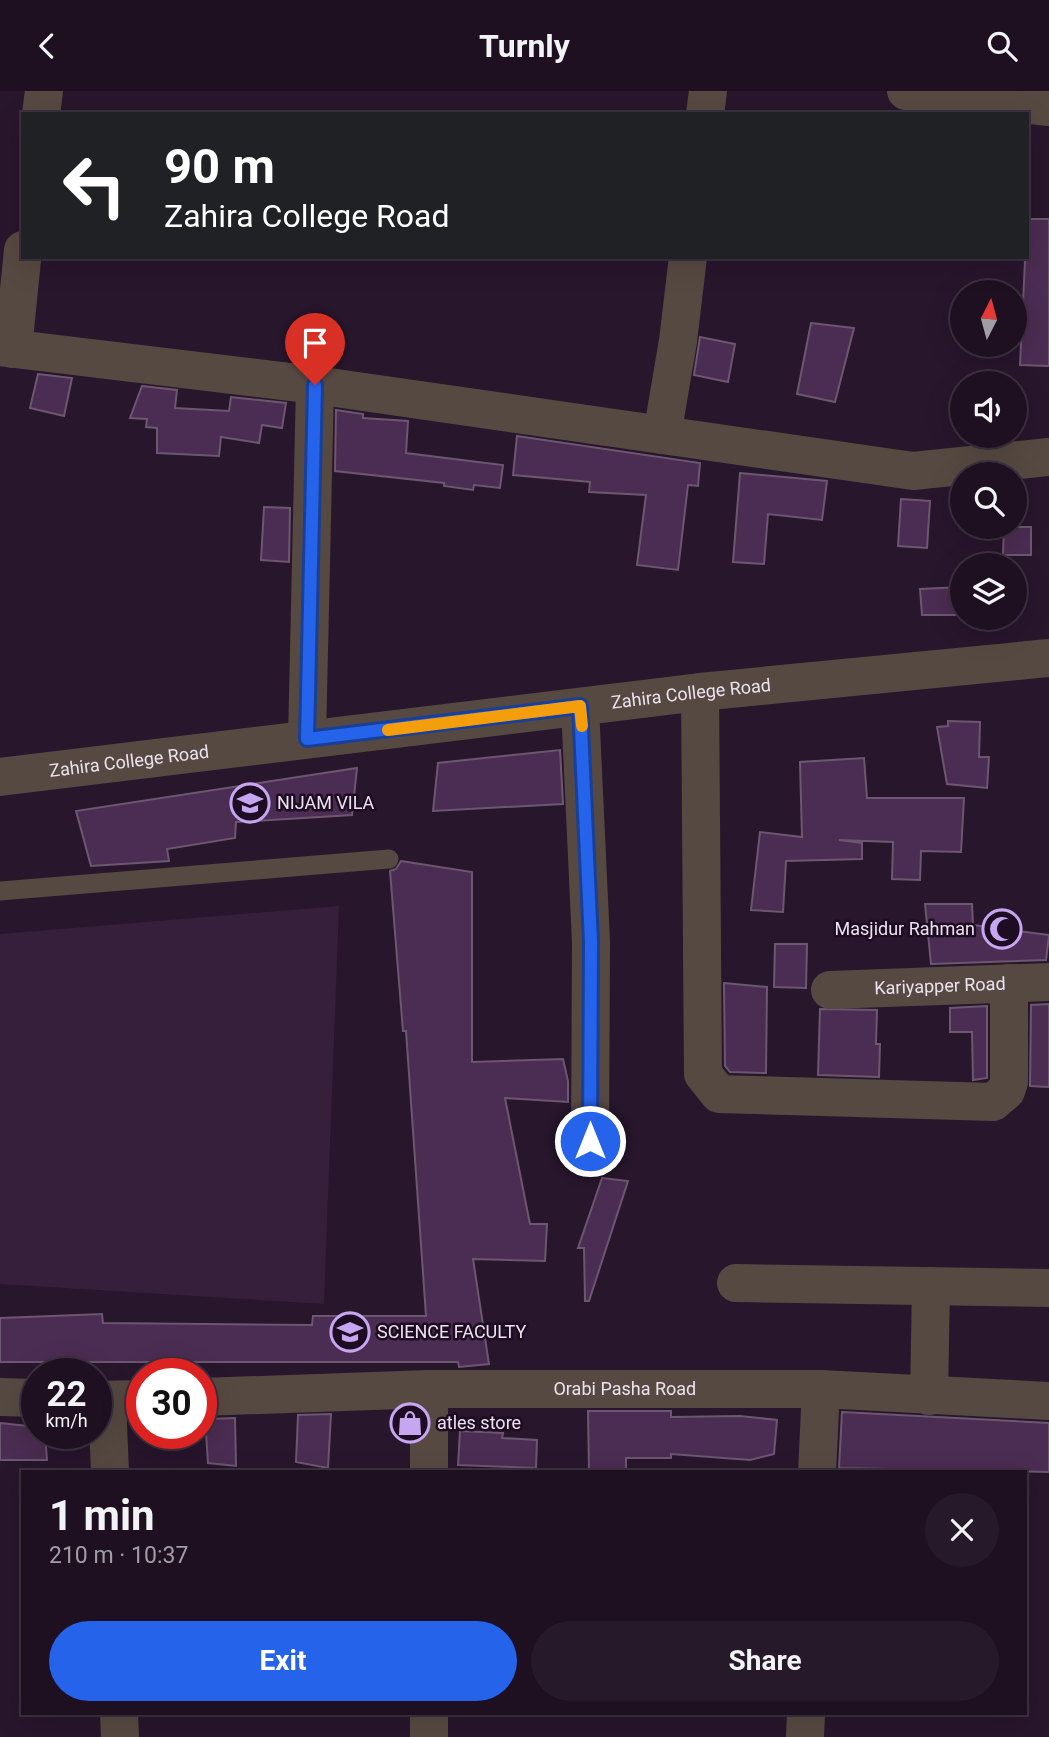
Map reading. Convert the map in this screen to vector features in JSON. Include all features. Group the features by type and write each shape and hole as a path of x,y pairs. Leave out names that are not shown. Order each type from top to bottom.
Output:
{"street":[{"path":"41,112 44,91"},
{"path":"705,112 708,91"},
{"path":"906,91 1049,107"},
{"path":"21,259 6,348 315,385 913,471 1049,457"},
{"path":"662,435 678,341 688,259"},
{"path":"307,739 315,385"},
{"name":"Zahira College Road","path":"0,777 700,692 1049,658"},
{"path":"700,692 703,1074 719,1094 993,1102 1006,1091 1009,1082 1009,983"},
{"path":"580,706 591,942 590,1141"},
{"name":"Kariyapper Road","path":"830,990 1049,982"},
{"path":"736,1283 1049,1288"},
{"path":"929,1396 931,1286"},
{"path":"429,1389 429,1470"},
{"name":"Orabi Pasha Road","path":"217,1396 429,1389 821,1389 1049,1401"},
{"path":"817,1470 821,1389"},
{"path":"0,1397 21,1398"},
{"path":"110,1470 115,1400"},
{"path":"119,1715 120,1737"},
{"path":"429,1715 429,1737"},
{"path":"805,1737 806,1715"}],"lane":[{"path":"0,891 389,859"}],"shaded area":[{"path":"339,906 324,1304 0,1284 0,934"}],"building":[{"path":"1029,219 1049,219 1049,366 1020,365 1020,357 1027,357 1027,280 1024,280 1025,259 1029,259"},
{"path":"811,323 854,328 835,402 797,394"},
{"path":"700,337 735,344 728,382 694,375"},
{"path":"38,374 72,378 64,416 30,408"},
{"path":"142,386 177,390 175,408 229,411 231,397 286,403 282,428 262,425 259,443 221,437 219,456 157,453 157,428 146,427 147,419 130,418"},
{"path":"336,410 363,414 363,418 408,421 406,453 503,465 500,488 474,485 473,490 444,486 444,483 335,471"},
{"path":"517,436 700,463 698,486 688,485 678,570 637,565 646,495 589,492 590,482 513,475"},
{"path":"740,473 827,481 822,520 768,514 764,564 733,562"},
{"path":"901,499 930,501 927,548 898,546"},
{"path":"264,507 290,508 289,562 261,560"},
{"path":"1027,527 1031,527 1031,555 1003,553 1004,539 1027,539"},
{"path":"950,588 950,615 922,615 920,589"},
{"path":"948,721 980,722 979,757 989,757 987,788 947,784 937,727 948,726"},
{"path":"560,750 563,804 433,811 438,763"},
{"path":"864,758 867,798 964,798 961,852 921,851 920,880 892,879 893,842 839,840 862,843 862,859 786,861 783,912 751,910 760,832 802,837 800,762"},
{"path":"357,768 352,815 236,822 235,838 167,849 169,861 91,866 76,811"},
{"path":"401,861 472,872 472,1062 563,1059 568,1081 568,1102 505,1098 530,1224 547,1224 545,1261 473,1259 489,1364 459,1367 458,1362 217,1362 217,1358 126,1358 126,1362 112,1362 112,1358 21,1358 21,1362 0,1362 0,1318 102,1314 103,1323 312,1325 313,1316 426,1316 406,1031 403,1031 390,871 396,869"},
{"path":"925,904 972,904 973,925 1049,935 1046,960 931,964"},
{"path":"775,944 807,944 806,988 774,987"},
{"path":"724,983 767,987 766,1073 730,1072 725,1066"},
{"path":"1049,1004 1049,1087 1030,1086 1031,1005"},
{"path":"987,1006 987,1078 973,1080 972,1032 950,1032 950,1008"},
{"path":"820,1009 877,1010 879,1077 818,1075"},
{"path":"602,1178 628,1181 589,1301 585,1301 584,1248 578,1248"},
{"path":"588,1411 671,1411 671,1417 740,1416 777,1420 774,1454 750,1460 671,1454 671,1458 626,1458 626,1470 589,1470"},
{"path":"842,1412 1049,1423 1049,1472 839,1468"},
{"path":"331,1414 328,1468 296,1462 298,1415"},
{"path":"235,1418 236,1466 208,1463 207,1449 217,1449 217,1419"},
{"path":"0,1423 21,1425 21,1449 46,1449 47,1460 0,1460"},
{"path":"460,1431 503,1433 502,1438 537,1440 536,1468 458,1465"}],"slow traffic":[{"path":"388,730 580,706 582,726"}],"place":[{"name":"NIJAM VILA","path":"250,803"},
{"name":"Masjidur Rahman","path":"1002,929"},
{"name":"SCIENCE FACULTY","path":"350,1332"},
{"name":"atles store","path":"410,1423"}],"route":[{"path":"315,385 307,739 580,706 586,789 591,942 590,1141"}]}
